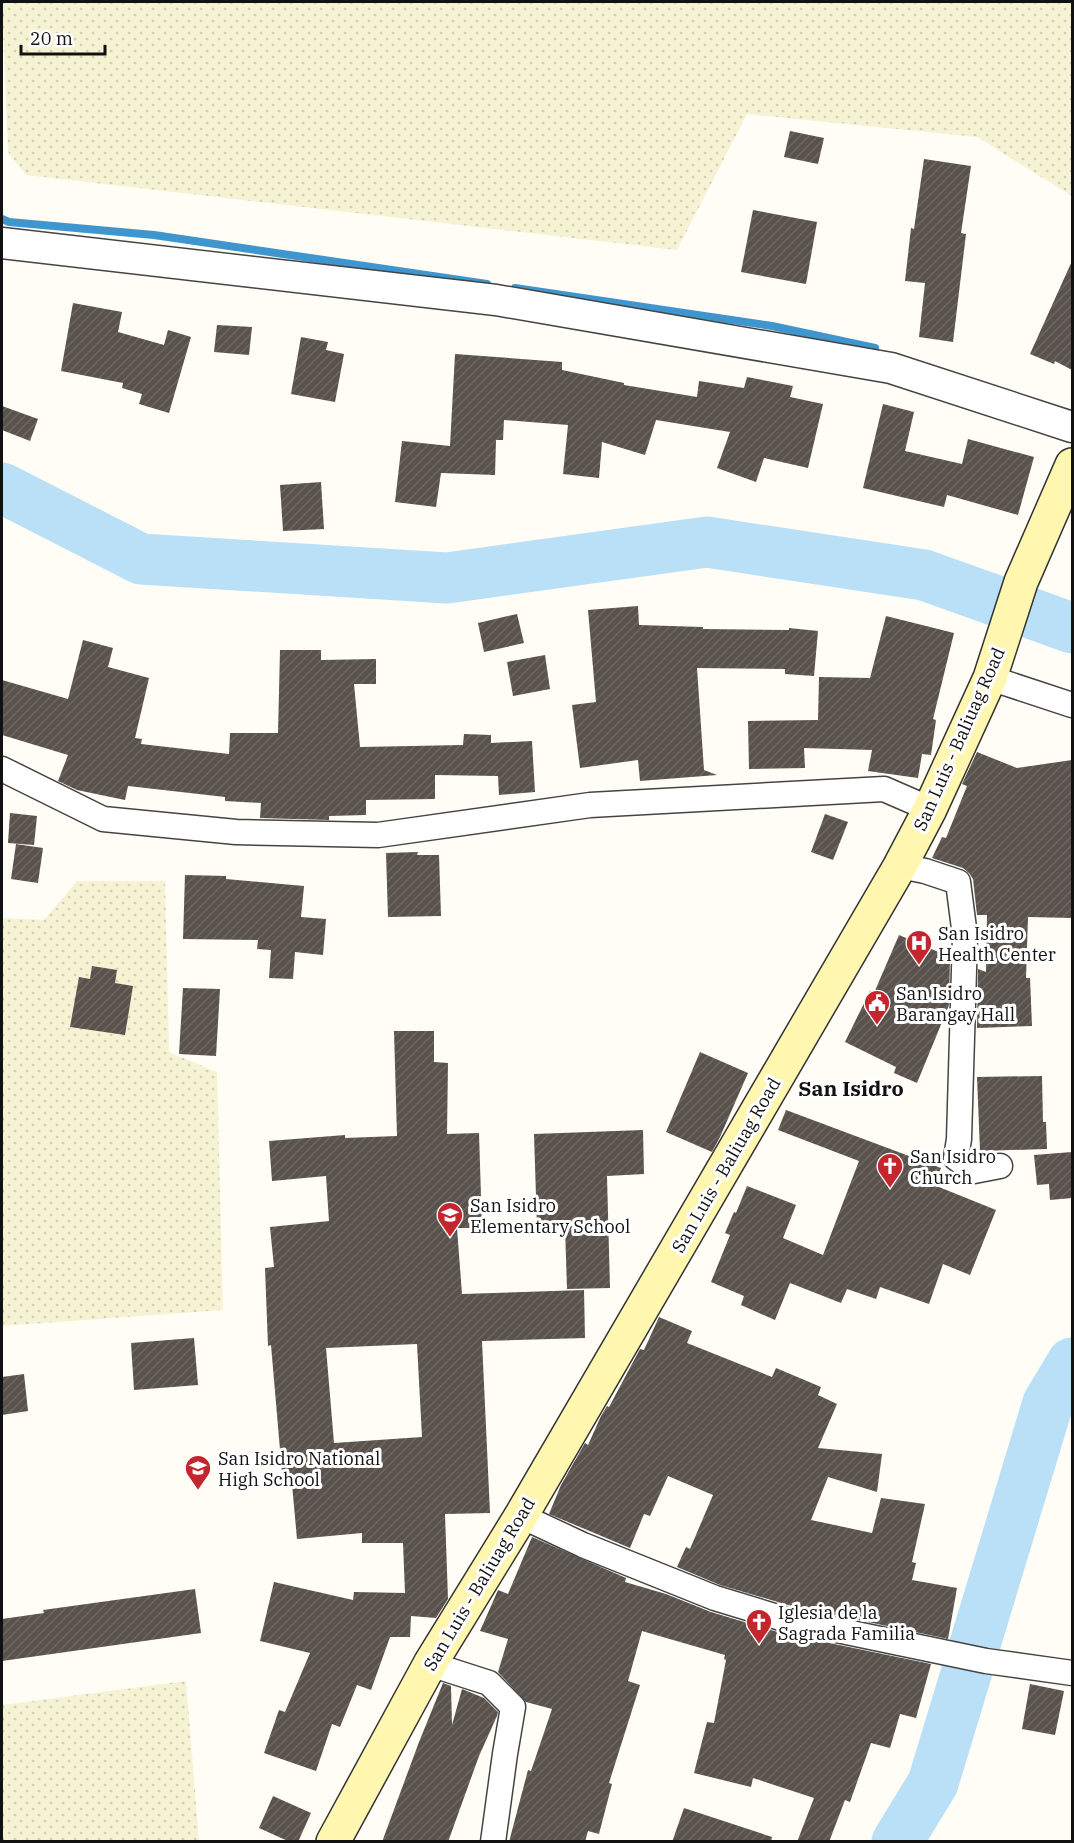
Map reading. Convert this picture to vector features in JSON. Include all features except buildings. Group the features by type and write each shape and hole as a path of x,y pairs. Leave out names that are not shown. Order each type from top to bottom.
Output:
{"main road":[{"name":"San Luis - Baliuag Road","path":"333,1842 430,1664 521,1516 900,866 930,809 993,670 1021,582 1072,465"}],"street":[{"path":"2,243 507,302 891,368 1072,427"},
{"path":"993,670 1072,705"},
{"path":"2,770 104,819 236,832 378,835 590,805 884,789 930,809"},
{"path":"900,866 925,871 958,882 965,936 959,1139 956,1158 974,1170 1000,1166"},
{"path":"521,1516 583,1545 715,1598 816,1626 986,1661 1072,1673"},
{"path":"430,1664 489,1683 513,1707 504,1754 493,1842"}],"shaded area":[{"path":"2,2 1072,2 1072,196 977,137 747,114 677,250 26,175 8,152"},
{"path":"77,881 165,881 169,1052 217,1072 223,1310 2,1326 2,918 44,920"},
{"path":"186,1681 199,1841 2,1841 2,1705"}],"waterway":[{"path":"2,219 9,222 154,235 487,284"},
{"path":"515,288 772,326 875,348"},
{"path":"2,488 141,559 447,578 707,542 924,575 1072,628"},
{"path":"897,1842 933,1783 1048,1403 1072,1363"}],"place":[{"name":"San Isidro Health Center","path":"919,966"},
{"name":"San Isidro Barangay Hall","path":"877,1026"},
{"name":"San Isidro Church","path":"890,1189"},
{"name":"San Isidro Elementary School","path":"450,1238"},
{"name":"San Isidro National High School","path":"198,1491"},
{"name":"Iglesia de la Sagrada Familia","path":"759,1645"}],"district":[{"name":"San Isidro","path":"851,1088"}]}
